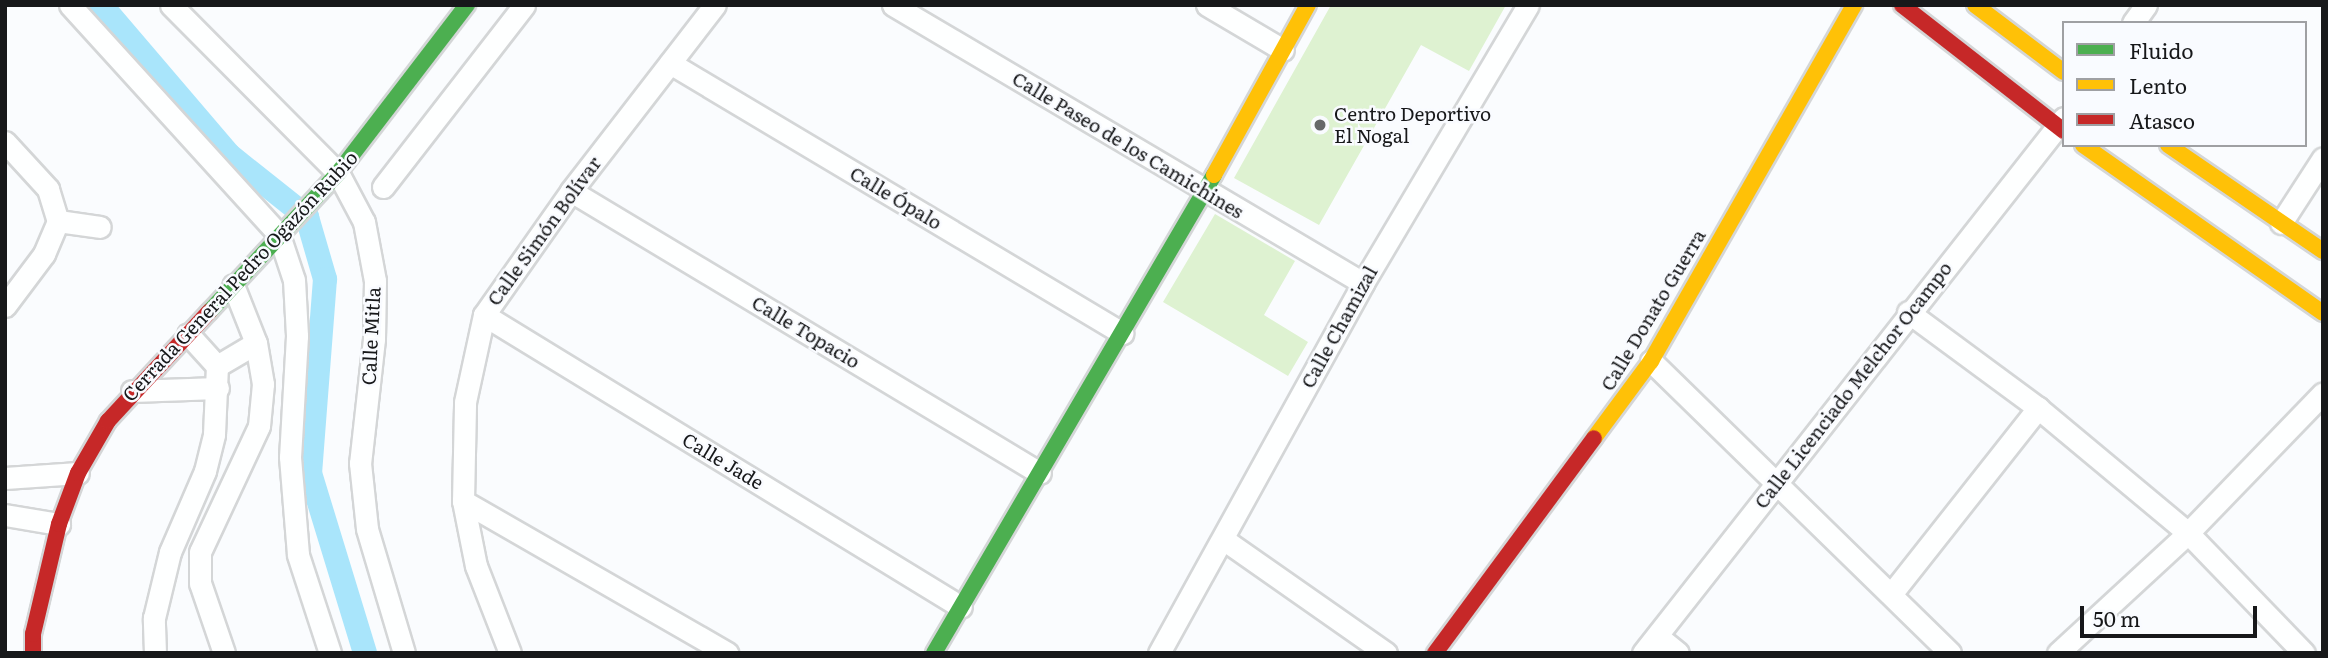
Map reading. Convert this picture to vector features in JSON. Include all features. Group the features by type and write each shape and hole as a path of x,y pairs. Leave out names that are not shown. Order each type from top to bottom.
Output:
{"street":[{"path":"70,5 286,228 294,280 297,335 289,457 298,555 330,653"},
{"name":"Calle Mitla","path":"171,5 338,173 364,222 375,281 374,339 359,463 367,529 404,653"},
{"name":"Cerrada General Pedro Ogazón Rubio","path":"33,653 33,634 59,524 78,473 132,391 338,173 467,5"},
{"path":"383,187 524,5"},
{"name":"Calle Simón Bolívar","path":"510,653 476,566 463,501 465,402 484,315 571,191 715,5"},
{"name":"Calle Paseo de los Camichines","path":"893,5 1363,283"},
{"path":"1207,5 1283,50"},
{"path":"934,653 1205,191 1308,5"},
{"name":"Calle Chamizal","path":"1159,653 1363,283 1528,5"},
{"name":"Calle Donato Guerra","path":"1435,653 1651,361 1854,5"},
{"path":"1902,5 2062,125"},
{"path":"1975,5 2062,70"},
{"path":"2134,21 2146,5"},
{"name":"Calle Ópalo","path":"670,63 1122,333"},
{"name":"Calle Licenciado Melchor Ocampo","path":"1643,653 1908,312 2062,125"},
{"path":"5,142 48,189 58,220 44,254 5,306"},
{"path":"2086,147 2323,313"},
{"path":"2171,147 2323,251"},
{"path":"2281,223 2323,158"},
{"name":"Calle Topacio","path":"571,191 1040,473"},
{"path":"58,220 100,227"},
{"path":"224,653 200,583 200,552 259,426 263,384 256,343 233,285"},
{"path":"1908,312 2038,408 2188,533 2304,653"},
{"name":"Calle Jade","path":"484,315 961,607"},
{"path":"155,653 154,618 170,552 205,471 218,388 217,366 188,334"},
{"path":"217,366 256,343"},
{"path":"1651,361 1892,593 1950,653"},
{"path":"132,391 218,388"},
{"path":"2058,653 2188,533 2323,393"},
{"path":"1892,593 2038,408"},
{"path":"5,478 78,473"},
{"path":"463,501 727,653"},
{"path":"5,515 59,524"},
{"path":"1223,539 1386,653"},
{"path":"1657,636 1678,653"}],"green space":[{"name":"Centro Deportivo El Nogal","path":"1331,5 1506,5 1469,71 1421,45 1319,225 1234,178"},
{"path":"1215,214 1295,261 1264,315 1308,342 1288,376 1163,302"}],"waterway":[{"path":"101,5 229,155 307,217 325,279 310,473 365,653"}],"traffic: fast":[{"path":"209,312 338,173 467,5"},
{"path":"934,653 1214,175"}],"traffic: slow":[{"path":"1214,175 1308,5"},
{"path":"1594,438 1651,361 1854,5"},
{"path":"1975,5 2062,70"},
{"path":"2086,147 2323,313"},
{"path":"2171,147 2323,251"}],"traffic: jam":[{"path":"1902,5 2062,129"},
{"path":"33,653 33,634 59,524 78,473 108,421 209,312"},
{"path":"1435,653 1594,438"}],"place":[{"name":"Centro Deportivo El Nogal","path":"1320,125"}]}
